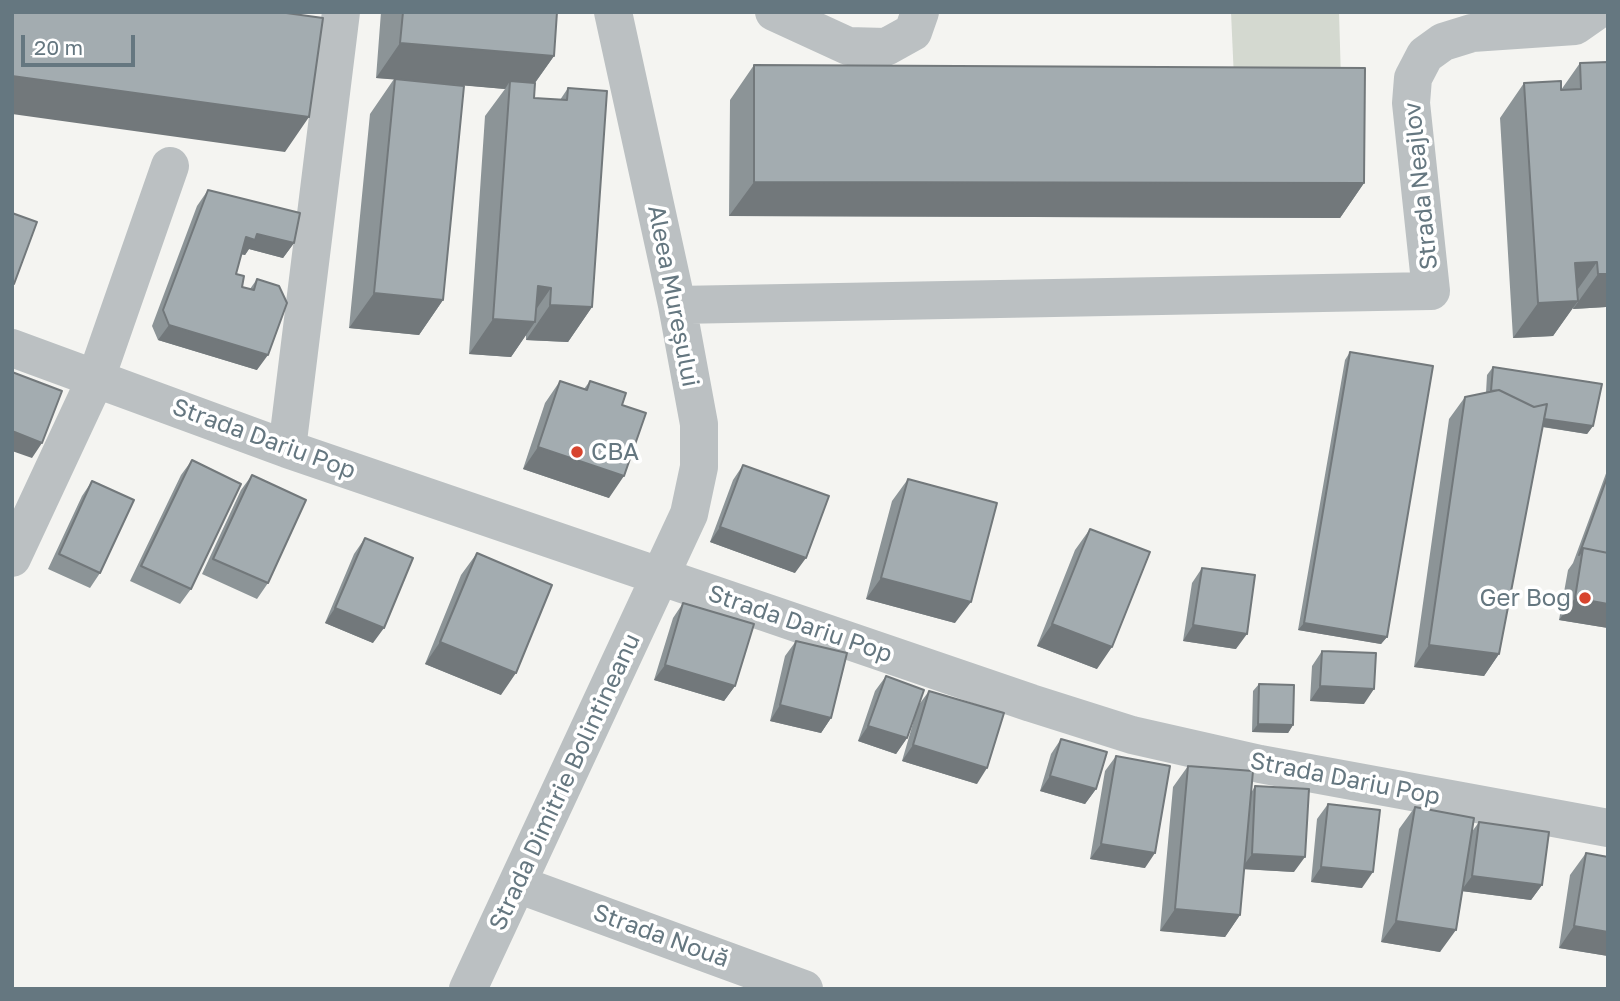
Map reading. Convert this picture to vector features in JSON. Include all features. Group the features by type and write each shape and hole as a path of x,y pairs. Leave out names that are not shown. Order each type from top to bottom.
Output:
{"street":[{"path":"287,449 341,12"},
{"name":"Aleea Mureșului","path":"613,12 677,305 698,424 698,467 689,514 661,576"},
{"path":"774,12 848,46 886,47 913,32 920,12"},
{"name":"Strada Neajlov","path":"677,305 1431,291 1411,103 1413,78 1424,55 1443,42 1472,33 1575,26 1595,12"},
{"path":"12,558 96,378 170,166"},
{"name":"Strada Dariu Pop","path":"12,348 287,449 1031,704 1132,735 1260,764 1608,828"},
{"name":"Strada Dimitrie Bolintineanu","path":"468,989 661,576"},
{"name":"Strada Nouă","path":"517,884 804,989"}],"shaded area":[{"path":"1231,12 1339,12 1341,80 1234,79"}],"building":[{"path":"12,12 279,12 323,18 309,117 12,76"},
{"path":"403,12 557,12 554,56 400,43"},
{"path":"1608,62 1608,274 1598,274 1597,262 1575,263 1578,301 1538,303 1524,83 1561,81 1561,90 1581,89 1580,63"},
{"path":"754,65 1365,68 1364,183 754,182"},
{"path":"395,79 464,86 443,300 374,293"},
{"path":"510,81 535,83 534,98 567,100 568,88 607,91 592,307 550,305 551,288 538,286 535,322 493,319"},
{"path":"208,190 300,213 294,243 257,234 255,240 246,237 236,274 244,276 242,287 254,290 257,279 279,286 287,303 268,355 169,325 163,310"},
{"path":"12,213 37,222 14,284 12,283"},
{"path":"1350,352 1433,366 1387,637 1304,623"},
{"path":"1493,367 1602,384 1593,426 1544,419 1547,404 1534,407 1499,390 1491,391"},
{"path":"12,372 62,391 42,443 12,431"},
{"path":"560,381 587,390 590,381 626,393 622,405 646,413 624,476 538,447"},
{"path":"1499,390 1534,407 1547,404 1499,654 1429,645 1465,397"},
{"path":"192,460 241,484 191,589 141,566"},
{"path":"743,465 829,496 806,558 720,527"},
{"path":"252,475 306,500 268,583 213,559"},
{"path":"1608,475 1608,553 1583,548 1579,555"},
{"path":"908,479 997,503 971,602 881,578"},
{"path":"92,481 134,500 100,573 59,554"},
{"path":"1090,529 1150,552 1112,647 1052,624"},
{"path":"365,538 413,558 384,628 335,608"},
{"path":"1583,548 1608,553 1608,604 1575,598"},
{"path":"477,553 552,585 516,673 440,642"},
{"path":"1202,568 1255,575 1247,634 1193,625"},
{"path":"683,603 754,624 735,686 665,665"},
{"path":"796,641 847,653 831,718 780,705"},
{"path":"1322,651 1376,653 1374,689 1320,686"},
{"path":"886,676 924,690 907,738 868,726"},
{"path":"1259,684 1294,685 1293,725 1258,724"},
{"path":"929,691 1004,713 987,768 913,745"},
{"path":"1061,739 1107,752 1096,789 1050,776"},
{"path":"1116,756 1170,766 1155,853 1101,844"},
{"path":"1188,766 1253,771 1240,915 1175,909"},
{"path":"1255,786 1309,789 1305,857 1252,854"},
{"path":"1328,804 1380,810 1373,872 1321,867"},
{"path":"1415,807 1474,818 1456,930 1396,921"},
{"path":"1479,822 1549,832 1542,885 1472,876"},
{"path":"1586,853 1608,857 1608,932 1574,926"}],"place":[{"name":"CBA","path":"577,452"},
{"name":"Ger Bog","path":"1585,598"}]}
